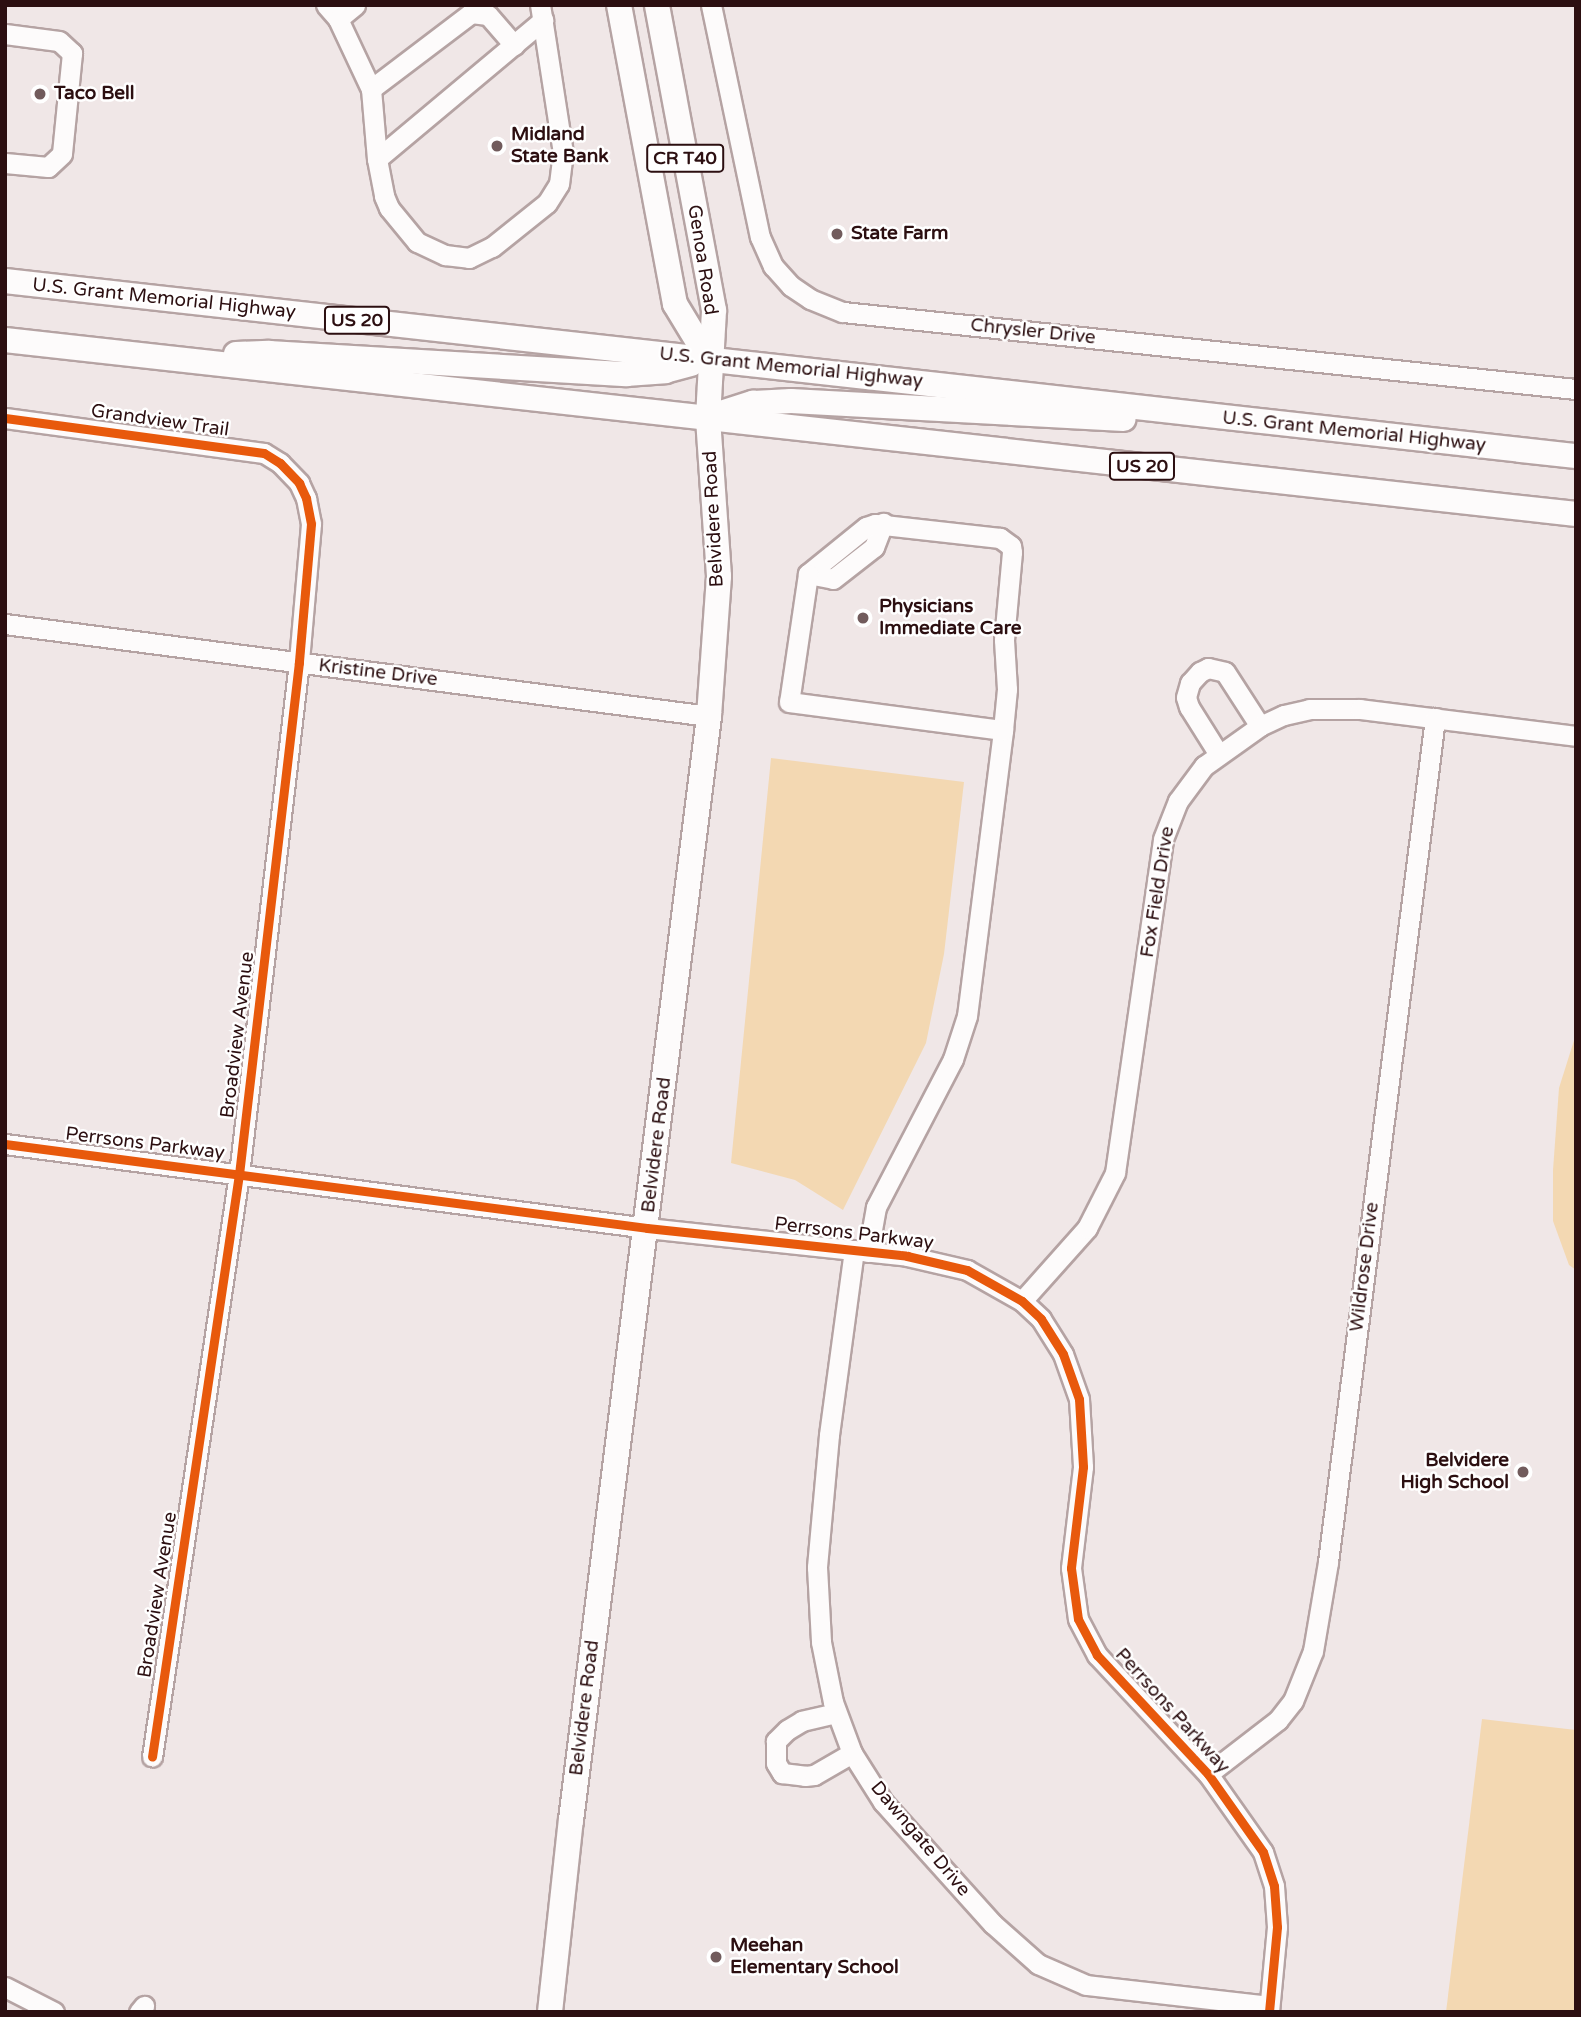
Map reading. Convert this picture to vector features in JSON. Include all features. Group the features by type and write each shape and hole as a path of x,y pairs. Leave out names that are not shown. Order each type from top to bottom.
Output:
{"main road":[{"name":"Genoa Road","path":"619,5 675,304 709,360"},
{"name":"Genoa Road","path":"657,5 714,310 709,360"},
{"name":"U.S. Grant Memorial Highway","path":"5,281 1576,456"},
{"name":"US 20","path":"5,340 1576,514"},
{"path":"154,357 269,353 626,374 665,371 709,360"},
{"name":"Belvidere Road","path":"550,2012 571,1820 709,716 719,576 708,418 709,360"},
{"path":"708,418 753,403 791,401 1107,420 1216,417"}],"street":[{"path":"355,5 332,12 371,89 377,159 384,195 397,221 417,242 457,258 469,258 492,247 547,203 559,184 563,153 542,13"},
{"name":"Chrysler Drive","path":"712,5 760,237 773,266 791,286 810,299 843,312 1576,389"},
{"path":"371,89 462,16 471,13 488,15 514,45"},
{"path":"377,159 514,45 542,13"},
{"path":"5,34 60,41 72,53 62,154 48,167 5,163"},
{"name":"Grandview Trail","path":"5,418 264,453 281,463 299,483"},
{"name":"Broadview Avenue","path":"152,1757 239,1174 299,662 311,524 306,498 299,483"},
{"name":"Dawngate Drive","path":"1003,730 789,702 808,574 866,527 883,523 1000,538 1011,546 1013,558 1004,640 1008,675 1003,730 963,1032 953,1059 876,1207 861,1251 829,1436 817,1567 821,1642 836,1713 852,1753 883,1802 993,1924 1038,1964 1086,1986 1269,2009"},
{"name":"Kristine Drive","path":"5,624 709,716"},
{"path":"1218,753 1189,707 1186,697 1189,683 1200,672 1208,668 1226,672 1260,726"},
{"name":"Fox Field Drive","path":"1022,1301 1087,1228 1115,1173 1163,839 1170,819 1190,782 1218,753 1260,726 1284,715 1310,709 1360,709 1576,736"},
{"name":"Wildrose Drive","path":"1208,1774 1278,1720 1293,1701 1313,1651 1328,1562 1435,718"},
{"name":"Perrsons Parkway","path":"5,1144 647,1228 907,1256 967,1270 1022,1301 1041,1319 1063,1354 1079,1399 1083,1467 1070,1568 1078,1619 1097,1655 1208,1774 1255,1838 1272,1877 1277,1927 1269,2009"},
{"path":"836,1713 802,1721 787,1730 776,1741 776,1763 782,1773 814,1775 852,1753"},
{"path":"5,1987 54,2012"}],"shaded area":[{"path":"771,758 964,782 944,954 926,1043 843,1210 795,1180 731,1163"},
{"path":"1576,1034 1576,1270 1569,1265 1553,1221 1553,1170 1559,1088"},
{"path":"1482,1719 1576,1730 1576,2012 1446,2012"}],"cycle path":[{"path":"5,418 264,453 280,463 299,483 306,498 311,524 299,662 239,1174 152,1757"},
{"path":"5,1144 647,1228 907,1256 967,1270 1022,1301 1041,1319 1063,1354 1079,1399 1083,1467 1071,1568 1078,1619 1097,1655 1208,1774 1263,1852 1274,1886 1277,1927 1269,2012"}],"place":[{"name":"Taco Bell","path":"40,94"},
{"name":"Midland State Bank","path":"497,146"},
{"name":"State Farm","path":"837,234"},
{"name":"Physicians Immediate Care","path":"863,618"},
{"name":"Belvidere High School","path":"1523,1472"},
{"name":"Meehan Elementary School","path":"716,1957"}]}
